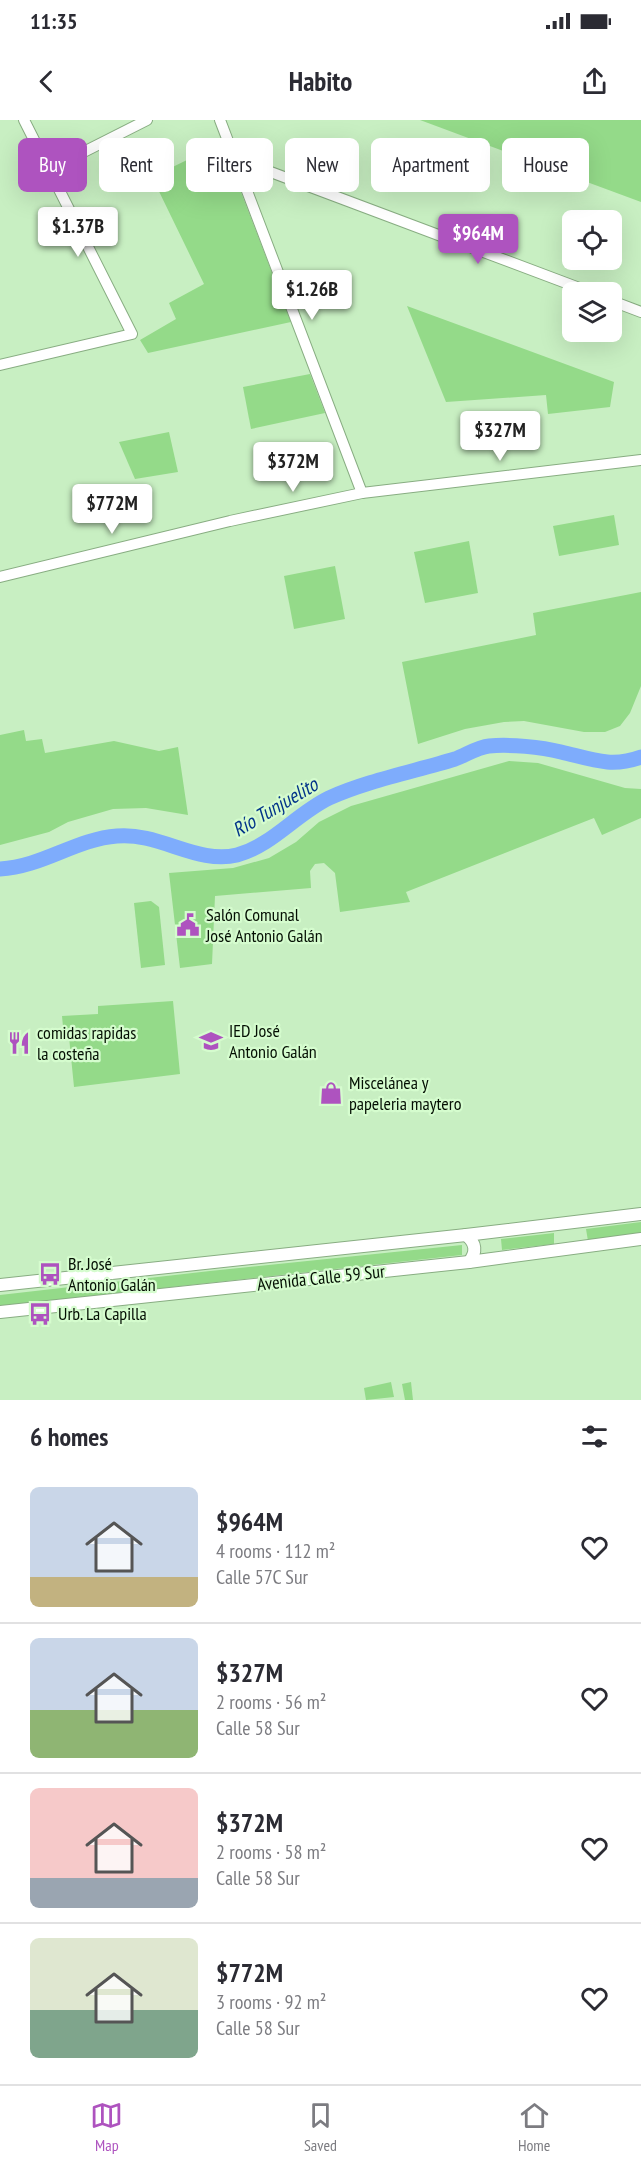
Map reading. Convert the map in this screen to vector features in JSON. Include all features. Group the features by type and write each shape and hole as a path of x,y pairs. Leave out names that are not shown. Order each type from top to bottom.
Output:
{"main road":[{"name":"Avenida Calle 59 Sur","path":"0,1284 466,1235 641,1214"},
{"path":"466,1235 474,1244 475,1251 469,1262"},
{"name":"Avenida Calle 59 Sur","path":"0,1314 469,1262 641,1239"}],"street":[{"path":"24,120 34,138"},
{"path":"87,150 147,120"},
{"path":"220,120 227,138"},
{"path":"273,173 564,282"},
{"path":"0,365 132,334 61,192"},
{"path":"248,192 362,492"},
{"path":"622,305 641,312"},
{"path":"0,577 230,521 362,492 641,460"}],"green space":[{"path":"420,120 641,120 641,202 589,183 589,138 502,138 502,150 490,146 490,138 469,138"},
{"path":"186,160 186,192 241,192 291,322 148,353 140,340 176,319 169,303 204,284 159,192 174,192 174,166"},
{"path":"407,306 614,382 610,407 548,414 546,395 446,402"},
{"path":"310,374 325,413 251,429 243,387"},
{"path":"169,432 178,472 135,479 119,442"},
{"path":"614,515 619,545 559,556 553,526"},
{"path":"469,541 478,593 425,603 414,552"},
{"path":"335,566 345,619 294,629 284,576"},
{"path":"641,592 641,686 630,713 620,726 605,732 584,732 524,721 504,722 465,729 418,744 402,662 536,635 533,613"},
{"path":"24,730 26,741 42,739 45,753 114,741 159,751 178,747 188,815 146,808 113,809 68,822 49,832 0,845 0,735"},
{"path":"509,761 538,763 625,788 641,789 641,818 602,835 594,818 406,892 410,902 340,912 335,873 324,863 315,864 310,871 311,888 215,896 212,964 180,968 169,873 233,868 269,858 296,842 319,822 351,806"},
{"path":"151,901 159,907 165,965 141,968 134,903"},
{"path":"173,1001 180,1074 74,1087 69,1037 64,1037 62,1016 98,1014 98,1006"},
{"path":"641,1222 641,1233 588,1241 586,1229"},
{"path":"554,1233 554,1244 502,1250 501,1239"},
{"path":"462,1245 462,1255 0,1306 0,1295"},
{"path":"391,1382 394,1397 366,1400 364,1388"},
{"path":"411,1382 413,1400 405,1400 402,1384"}],"waterway":[{"name":"Río Tunjuelito","path":"0,869 30,863 87,842 117,836 148,839 208,856 237,855 262,844 329,798 375,781 455,759 485,747 497,745 535,747 610,762 641,757"}],"place":[{"name":"Salón Comunal José Antonio Galán","path":"188,925"},
{"name":"IED José Antonio Galán","path":"211,1041"},
{"name":"comidas rapidas la costeña","path":"19,1043"},
{"name":"Miscelánea y papeleria maytero","path":"331,1093"},
{"name":"Br. José Antonio Galán","path":"50,1274"},
{"name":"Urb. La Capilla","path":"40,1314"}]}
